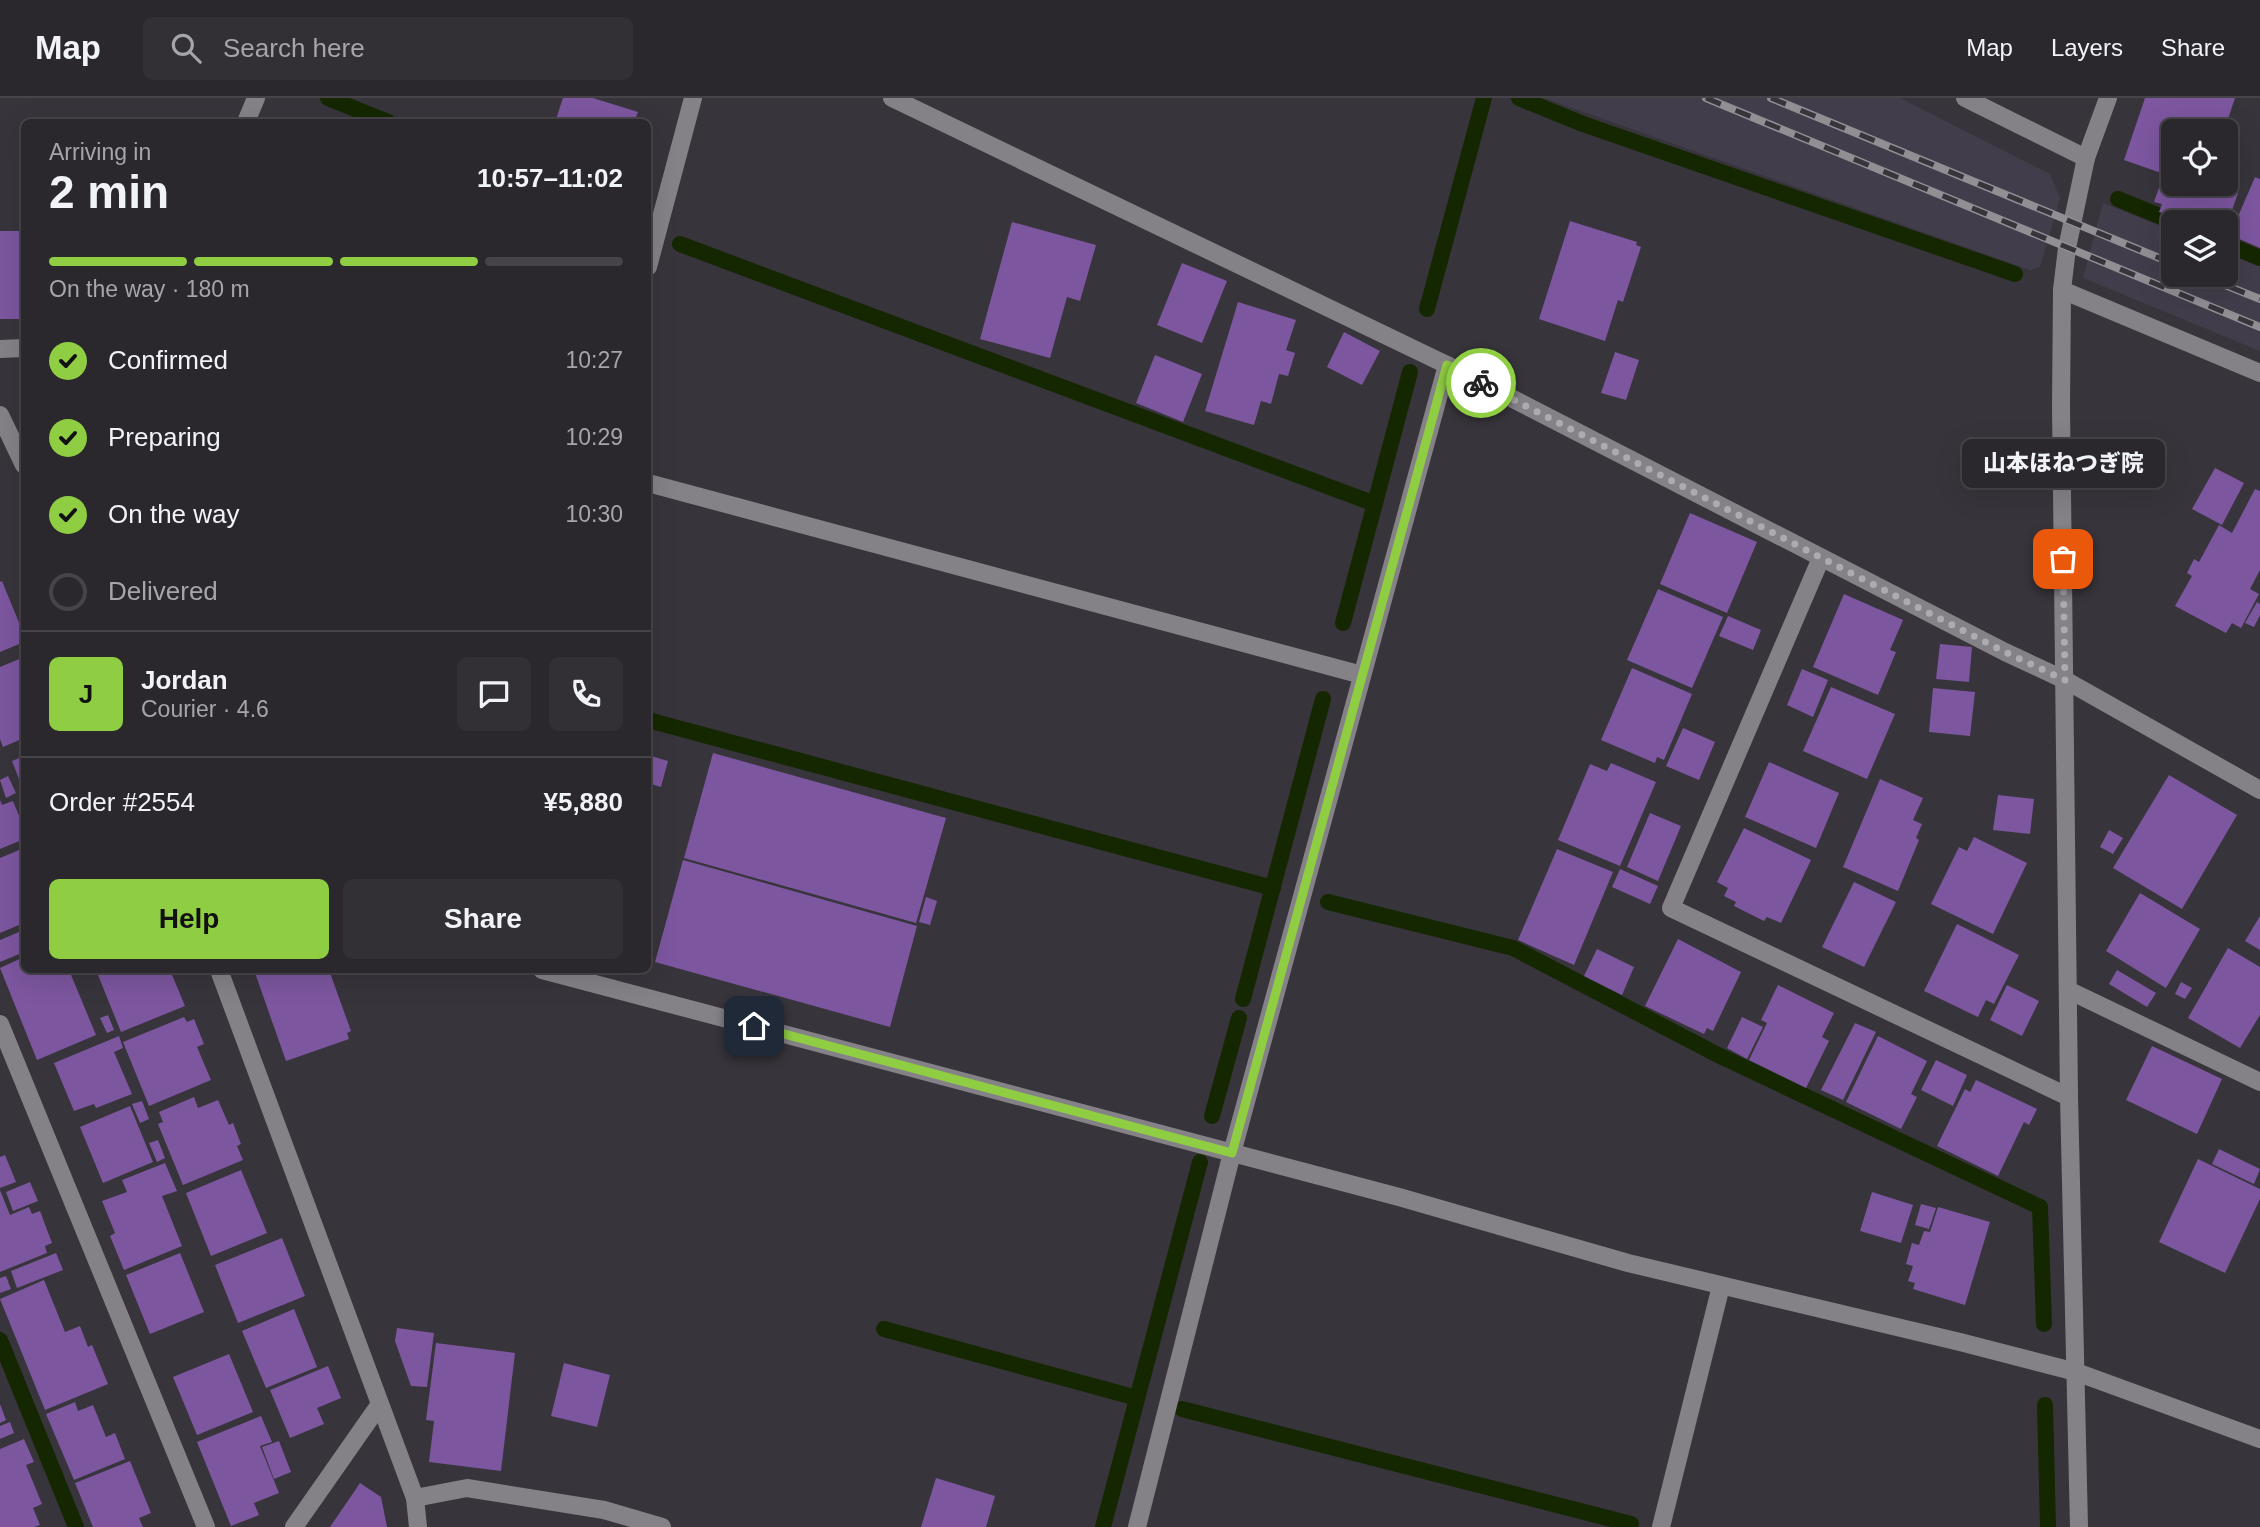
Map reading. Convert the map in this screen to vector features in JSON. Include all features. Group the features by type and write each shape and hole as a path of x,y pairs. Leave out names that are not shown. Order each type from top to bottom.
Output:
{"street":[{"path":"247,119 256,98"},
{"path":"651,256 693,98"},
{"path":"892,98 1447,365 2005,652 2065,680 2260,790"},
{"path":"1965,98 2086,158"},
{"path":"2079,1527 2069,1097 2062,290 2067,248 2086,158 2108,98"},
{"path":"2062,290 2260,373"},
{"path":"0,349 21,348"},
{"path":"1137,1527 1232,1153 1447,365"},
{"path":"0,415 21,459"},
{"path":"651,484 1362,675"},
{"path":"1821,558 1671,908 2069,1097"},
{"path":"220,973 415,1498 418,1527"},
{"path":"553,973 1399,1197 1628,1264 2076,1372 2260,1439"},
{"path":"2068,990 2260,1082"},
{"path":"0,1024 206,1527"},
{"path":"1661,1527 1721,1286"},
{"path":"293,1527 380,1404"},
{"path":"415,1498 467,1488 604,1510 662,1527"}],"shaded area":[{"path":"1544,98 1900,98 2050,174 2060,198 2040,267 2030,270"},
{"path":"2103,203 2161,226 2161,287 2238,287 2238,258 2260,266 2260,351 2083,278"}],"building":[{"path":"563,98 593,98 638,112 635,119 556,119"},
{"path":"2145,98 2235,98 2228,119 2161,119 2161,173 2124,160"},
{"path":"2255,177 2260,179 2260,248 2238,238 2238,216"},
{"path":"2161,182 2161,196 2237,196 2232,210 2161,210 2161,213 2159,212 2162,204 2154,202"},
{"path":"1570,221 1637,242 1636,245 1641,247 1623,302 1618,300 1605,341 1539,319"},
{"path":"1012,222 1096,245 1080,301 1067,297 1050,358 980,339"},
{"path":"0,231 21,231 21,319 0,319"},
{"path":"1182,263 1227,281 1202,343 1157,325"},
{"path":"1238,302 1296,320 1286,350 1295,353 1288,376 1279,374 1271,404 1261,401 1254,425 1205,411"},
{"path":"1344,332 1380,351 1362,385 1327,367"},
{"path":"1615,352 1639,360 1626,400 1601,393"},
{"path":"1155,355 1202,374 1183,422 1136,403"},
{"path":"2215,468 2244,483 2222,525 2192,509"},
{"path":"2255,489 2260,491 2260,570 2250,589 2259,594 2241,628 2232,623 2226,633 2175,606 2192,576 2187,573 2194,559 2199,562 2219,525 2232,533"},
{"path":"1690,513 1757,542 1727,613 1660,584"},
{"path":"2,581 21,628 21,643 0,652"},
{"path":"1658,589 1723,617 1692,688 1627,660"},
{"path":"1844,594 1903,620 1890,650 1896,652 1878,695 1813,667"},
{"path":"2257,602 2260,604 2260,615 2254,627 2245,623"},
{"path":"1728,616 1761,630 1753,650 1719,636"},
{"path":"1940,644 1972,647 1969,682 1936,679"},
{"path":"21,658 21,739 3,747 0,739 0,667"},
{"path":"1632,668 1692,694 1664,760 1657,757 1655,763 1601,740"},
{"path":"1802,669 1828,680 1813,717 1787,705"},
{"path":"1831,687 1895,714 1867,779 1803,751"},
{"path":"1933,688 1975,692 1970,736 1929,732"},
{"path":"1683,728 1715,742 1699,780 1666,766"},
{"path":"713,753 946,818 916,923 684,858"},
{"path":"651,756 668,761 661,787 651,784"},
{"path":"21,757 21,784 12,761"},
{"path":"1769,762 1839,793 1816,848 1745,817"},
{"path":"1611,763 1656,782 1620,866 1558,840 1590,764 1607,771"},
{"path":"2169,775 2237,815 2182,909 2113,868"},
{"path":"8,776 16,793 6,798 0,780"},
{"path":"1880,779 1923,798 1913,820 1922,824 1916,838 1919,840 1898,891 1843,867"},
{"path":"1998,795 2034,799 2030,834 1993,830"},
{"path":"0,800 2,805 13,801 21,821 21,840 0,849"},
{"path":"1650,813 1681,826 1658,881 1627,867"},
{"path":"1744,828 1811,860 1781,923 1767,917 1764,921 1734,906 1736,902 1724,896 1728,888 1717,882"},
{"path":"2109,830 2123,838 2113,854 2100,847"},
{"path":"1974,837 2027,863 1993,934 1931,904 1959,847 1967,851"},
{"path":"21,849 21,924 0,933 0,858"},
{"path":"1557,849 1613,872 1574,965 1518,940"},
{"path":"683,860 917,926 890,1027 655,962"},
{"path":"1620,869 1658,886 1650,904 1612,887"},
{"path":"1854,882 1896,902 1864,967 1822,947"},
{"path":"2140,893 2200,929 2166,988 2106,951"},
{"path":"926,897 937,901 930,925 919,922"},
{"path":"2260,916 2260,950 2245,941"},
{"path":"1957,924 2019,955 1994,1004 1986,1000 1978,1017 1924,991"},
{"path":"21,931 21,953 0,962 0,940"},
{"path":"1678,939 1741,972 1713,1031 1707,1028 1704,1034 1645,1006"},
{"path":"2228,948 2260,967 2260,1015 2240,1048 2188,1018"},
{"path":"1597,949 1634,967 1622,995 1584,976"},
{"path":"21,958 21,973 70,973 96,1035 37,1060 0,968"},
{"path":"2117,970 2156,993 2147,1007 2109,984"},
{"path":"97,973 171,973 185,1006 121,1032"},
{"path":"255,973 330,973 351,1031 347,1033 349,1039 286,1061"},
{"path":"2181,982 2192,988 2185,999 2175,994"},
{"path":"1778,985 1834,1013 1822,1037 1829,1041 1806,1088 1749,1060 1767,1023 1761,1020"},
{"path":"2007,985 2039,1001 2022,1036 1990,1020"},
{"path":"108,1015 114,1030 107,1033 100,1018"},
{"path":"184,1017 187,1022 194,1019 204,1044 197,1047 211,1080 149,1106 123,1042"},
{"path":"1742,1017 1763,1027 1747,1059 1727,1048"},
{"path":"1855,1023 1876,1032 1843,1100 1821,1090"},
{"path":"119,1036 123,1048 114,1052 132,1094 96,1108 94,1104 74,1111 54,1063"},
{"path":"1878,1036 1927,1061 1911,1094 1917,1097 1901,1129 1846,1102"},
{"path":"2152,1046 2222,1079 2197,1134 2126,1100"},
{"path":"1936,1060 1967,1075 1953,1106 1921,1090"},
{"path":"1976,1080 2037,1109 2029,1125 2024,1122 1998,1176 1937,1146 1965,1089 1970,1092"},
{"path":"194,1097 198,1108 218,1100 229,1125 233,1123 241,1144 237,1146 243,1160 183,1185 158,1124 163,1122 159,1112"},
{"path":"142,1101 149,1119 140,1123 132,1104"},
{"path":"130,1106 153,1162 103,1183 80,1127"},
{"path":"158,1140 165,1158 157,1162 149,1143"},
{"path":"2219,1149 2260,1169 2254,1184 2212,1164"},
{"path":"5,1155 16,1182 0,1188 0,1157"},
{"path":"2198,1159 2260,1189 2260,1199 2225,1273 2159,1242"},
{"path":"165,1163 177,1191 162,1196 182,1246 124,1270 110,1236 115,1233 102,1201 127,1192 122,1180"},
{"path":"241,1170 267,1233 211,1256 186,1193"},
{"path":"30,1182 38,1201 13,1211 6,1192"},
{"path":"0,1190 10,1215 29,1207 32,1214 40,1211 52,1243 45,1246 47,1253 0,1272"},
{"path":"1872,1192 1913,1205 1901,1243 1860,1231"},
{"path":"1921,1204 1936,1208 1929,1229 1915,1225"},
{"path":"1938,1207 1990,1222 1965,1305 1913,1289 1915,1283 1908,1281 1913,1266 1906,1264 1912,1243 1919,1245 1924,1231 1930,1232"},
{"path":"282,1238 305,1296 238,1323 215,1265"},
{"path":"56,1253 63,1270 17,1288 11,1271"},
{"path":"180,1253 204,1312 150,1334 126,1275"},
{"path":"6,1276 11,1289 0,1293 0,1278"},
{"path":"44,1280 65,1332 80,1326 88,1347 92,1345 108,1384 45,1410 0,1299"},
{"path":"294,1309 317,1367 266,1388 242,1331"},
{"path":"397,1328 434,1333 427,1387 411,1386 395,1341"},
{"path":"436,1343 515,1353 501,1471 429,1462 434,1421 426,1420"},
{"path":"229,1354 253,1412 197,1435 173,1377"},
{"path":"564,1363 610,1375 597,1427 551,1416"},
{"path":"328,1366 341,1398 317,1408 324,1424 290,1438 270,1390"},
{"path":"75,1402 78,1411 93,1405 106,1437 115,1433 125,1459 74,1480 46,1414"},
{"path":"0,1404 6,1420 0,1423"},
{"path":"261,1416 272,1442 260,1446 279,1493 254,1503 259,1515 231,1526 197,1442"},
{"path":"10,1422 14,1433 0,1439 0,1426"},
{"path":"24,1439 34,1462 26,1465 42,1504 33,1508 40,1525 0,1527 0,1449"},
{"path":"279,1441 291,1472 274,1479 262,1447"},
{"path":"130,1461 151,1513 139,1518 143,1527 93,1527 75,1483"},
{"path":"936,1478 995,1496 986,1527 921,1527"},
{"path":"360,1483 381,1497 387,1527 330,1527"}],"waterway":[{"path":"328,98 380,119"},
{"path":"1427,309 1484,98"},
{"path":"1519,98 1583,124 2015,274"},
{"path":"2118,199 2161,217"},
{"path":"680,244 1375,504"},
{"path":"2238,249 2260,258"},
{"path":"1343,623 1410,372"},
{"path":"1243,999 1323,699"},
{"path":"651,721 1273,888"},
{"path":"1328,902 1513,948 1718,1055 2040,1207 2044,1324"},
{"path":"1212,1116 1239,1018"},
{"path":"1103,1527 1200,1162"},
{"path":"884,1329 1137,1398"},
{"path":"0,1340 76,1527"},
{"path":"2045,1405 2048,1527"},
{"path":"1182,1409 1631,1524"}],"railway":[{"path":"1706,98 2260,327"},
{"path":"1771,98 2161,259"},
{"path":"2230,287 2260,299"}],"way so far":[{"path":"1481,383 2005,652 2065,680 2063,559"}],"place":[{"name":"山本ほねつぎ院","path":"2063,559"}],"route":[{"path":"754,1026 1232,1153 1447,365 1481,383"}]}
